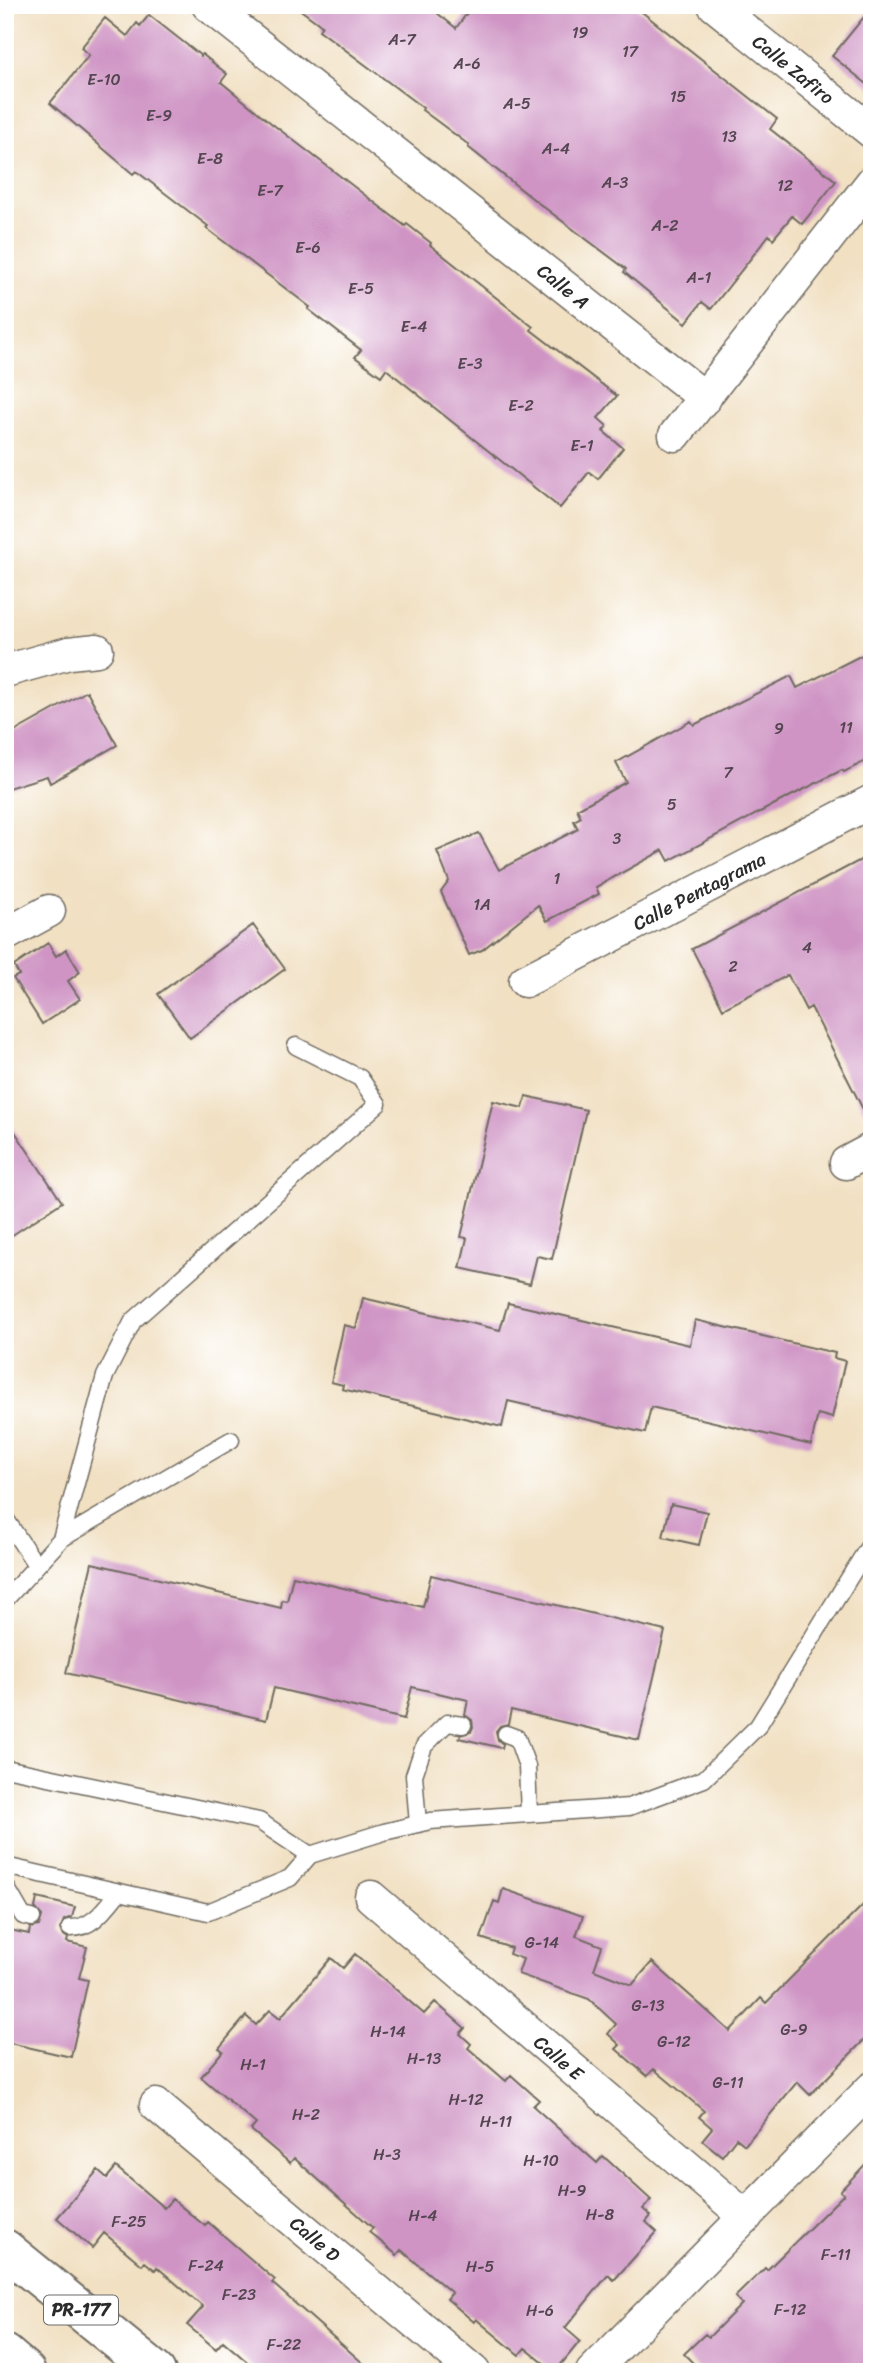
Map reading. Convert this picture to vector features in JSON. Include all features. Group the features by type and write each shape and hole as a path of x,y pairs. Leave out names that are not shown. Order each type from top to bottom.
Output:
{"main road":[{"name":"PR-177","path":"5,2249 156,2372"},
{"path":"5,2354 26,2372"}],"street":[{"name":"Calle A","path":"208,5 705,398"},
{"name":"Calle Zafiro","path":"714,5 872,132"},
{"path":"675,435 872,182"},
{"path":"5,671 69,653 97,650"},
{"name":"Calle Pentagrama","path":"525,981 872,801"},
{"path":"5,935 49,911"},
{"name":"Calle E","path":"371,1897 746,2217"},
{"path":"592,2372 872,2088"},
{"name":"Calle D","path":"156,2105 474,2372"}],"lane":[{"path":"61,1539 105,1376 133,1321 379,1104 360,1078 296,1046"},
{"path":"5,1600 61,1539 231,1440"},
{"path":"5,1518 36,1565"},
{"path":"5,1866 208,1912 290,1878 310,1855 418,1824 629,1807 704,1779 758,1726 872,1541"},
{"path":"418,1824 414,1775 424,1746 447,1723 463,1725"},
{"path":"506,1734 517,1738 527,1766 529,1814"},
{"path":"5,1768 259,1821 310,1855"},
{"path":"5,1885 23,1916 32,1918"},
{"path":"70,1927 80,1928 101,1914 119,1892"}],"building":[{"path":"294,5 427,5 456,28 473,5 633,5 777,119 770,129 836,181 802,224 792,216 773,239 769,235 711,309 702,302 686,323 624,272 626,269 537,202 422,110 423,108 319,30 322,26"},
{"path":"872,7 872,88 832,56"},
{"path":"149,15 227,74 221,82 271,123 405,226 407,224 533,327 531,330 617,396 598,418 607,426 603,431 623,448 598,479 589,472 560,508 386,369 381,376 355,357 361,350 308,309 310,307 136,171 133,174 50,103 89,55 81,48 105,18 127,36 137,23 140,26"},
{"path":"872,650 872,758 844,772 842,770 669,861 663,850 596,887 599,894 547,921 538,905 482,950 469,955 441,892 449,881 437,851 479,833 499,870 578,829 574,821 581,817 577,809 626,782 616,763 691,721 694,725 791,676 797,688"},
{"path":"87,691 117,745 50,783 47,776 5,789 5,737"},
{"path":"872,854 872,1127 811,1007 806,1010 788,975 723,1009 692,949"},
{"path":"253,925 285,969 190,1038 158,994"},
{"path":"48,943 56,956 66,949 80,972 68,981 80,999 42,1024 13,978 19,975 14,966"},
{"path":"526,1096 586,1110 552,1259 537,1256 530,1284 460,1268 467,1238 461,1237 493,1101 523,1108"},
{"path":"5,1117 62,1202 5,1240"},
{"path":"363,1298 500,1330 508,1303 690,1345 695,1320 835,1353 834,1358 845,1361 832,1418 818,1414 811,1445 651,1407 645,1433 508,1401 502,1427 342,1389 343,1385 331,1382 344,1325 356,1328"},
{"path":"671,1504 707,1512 699,1545 663,1537"},
{"path":"92,1563 281,1608 282,1600 287,1601 293,1576 423,1607 431,1575 665,1631 639,1740 511,1710 508,1724 500,1726 496,1731 498,1740 503,1744 502,1748 459,1738 460,1735 471,1732 473,1727 472,1720 465,1715 468,1700 412,1687 404,1719 274,1688 266,1720 66,1673"},
{"path":"503,1889 583,1916 576,1936 602,1946 594,1970 632,1985 652,1962 730,2031 761,1998 766,2003 872,1896 872,2032 810,2095 797,2082 745,2145 736,2138 722,2156 702,2140 712,2128 699,2117 704,2111 654,2069 647,2076 616,2049 620,2045 608,2034 616,2024 589,1999 518,1974 523,1959 509,1954 511,1948 481,1938 494,1901 499,1903"},
{"path":"37,1898 75,1907 72,1917 64,1920 60,1929 68,1938 67,1942 87,1947 79,1978 88,1980 71,2057 5,2042 5,1929 29,1934 30,1928 39,1926 42,1916 35,1908"},
{"path":"355,1954 424,2014 435,2002 465,2028 460,2034 471,2044 468,2048 506,2081 511,2075 539,2100 533,2106 597,2163 603,2156 651,2200 643,2209 651,2216 646,2222 657,2232 614,2280 608,2275 565,2328 580,2341 555,2372 525,2348 519,2355 476,2319 474,2322 447,2299 452,2293 401,2250 397,2255 369,2232 373,2228 294,2158 290,2163 251,2130 256,2124 201,2077 223,2051 219,2048 246,2016 256,2025 270,2010 280,2018 331,1958 343,1968"},
{"path":"872,2157 872,2372 702,2372 684,2354 705,2334 709,2337 742,2304 735,2297 765,2268 767,2270 844,2194 840,2191"},
{"path":"116,2167 164,2208 172,2199 205,2226 208,2222 275,2280 272,2283 373,2372 259,2372 223,2341 216,2349 187,2325 203,2307 157,2267 155,2270 145,2262 142,2265 104,2233 92,2248 57,2218 98,2170 107,2178"}]}
